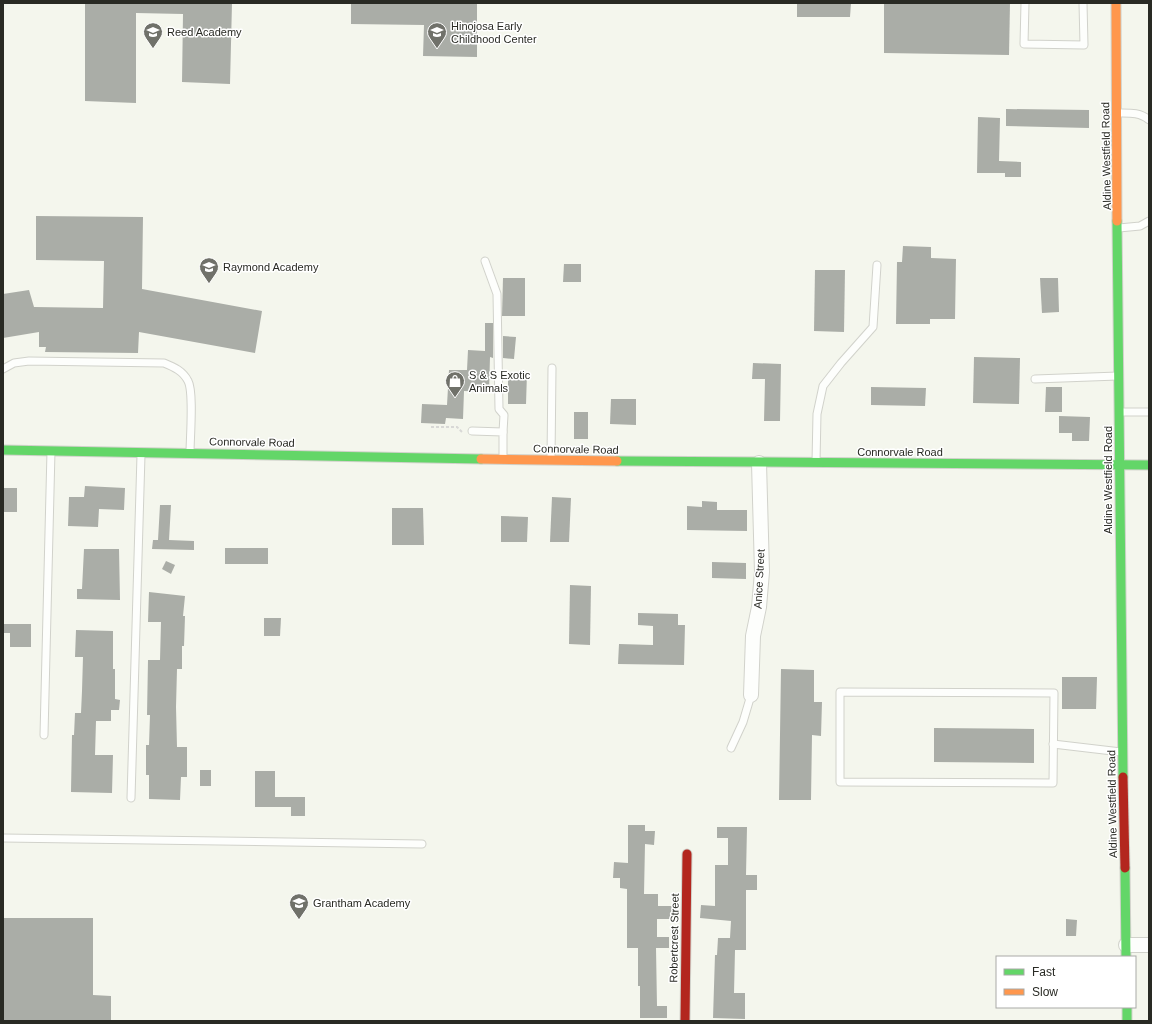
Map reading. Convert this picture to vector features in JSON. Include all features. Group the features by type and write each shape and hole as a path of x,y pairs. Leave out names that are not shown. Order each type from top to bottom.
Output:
{"street":[{"name":"Aldine Westfield Road","path":"1116,3 1120,376 1119,464 1126,951"},
{"name":"Connorvale Road","path":"3,450 550,461 816,464 1149,465"},
{"name":"Anice Street","path":"751,695 753,636 759,607 762,572 759,463"},
{"name":"Robertcrest Street","path":"685,1021 687,854"},
{"path":"1126,951 1149,945"},
{"path":"1126,1008 1127,1021"}],"lane":[{"path":"1025,3 1024,44 1084,45 1083,3"},
{"path":"1117,113 1133,113 1144,116 1149,120"},
{"path":"1118,228 1140,226 1149,221"},
{"path":"485,261 497,294 499,409 504,415 503,460"},
{"path":"816,464 817,414 823,386 840,363 873,327 877,264"},
{"path":"3,369 14,363 29,361 164,363 174,367 183,373 189,383 190,453"},
{"path":"550,461 552,368"},
{"path":"1035,379 1120,376"},
{"path":"1120,412 1149,412"},
{"path":"472,431 503,432"},
{"path":"44,735 51,451"},
{"path":"131,798 141,453"},
{"path":"840,692 1054,693 1054,744 1053,783 840,782 840,692"},
{"path":"732,748 743,722 751,695"},
{"path":"1054,744 1123,752"},
{"path":"3,838 422,844"}],"path":[{"path":"431,427 457,427 465,435 472,431"}],"building":[{"path":"85,3 232,3 230,84 182,82 183,14 136,13 136,103 85,101"},
{"path":"351,3 477,3 477,57 423,56 424,25 351,24"},
{"path":"797,3 851,3 850,17 797,17"},
{"path":"884,3 1010,3 1009,55 884,53"},
{"path":"1006,109 1089,110 1089,128 1006,126"},
{"path":"978,117 1000,118 999,161 1021,162 1021,177 1005,177 1005,173 977,173"},
{"path":"36,216 143,217 142,289 262,311 255,353 139,332 138,353 45,352 46,347 39,347 39,332 3,338 3,294 29,290 34,307 103,308 104,261 36,260"},
{"path":"903,246 931,247 931,258 956,259 955,319 930,319 930,324 896,324 897,262 902,262"},
{"path":"564,264 581,264 581,282 563,282"},
{"path":"815,270 845,270 844,332 814,331"},
{"path":"503,278 525,278 525,316 502,316"},
{"path":"1040,278 1058,278 1059,312 1042,313"},
{"name":"S & S Exotic Animals","path":"485,323 493,323 493,358 490,357 489,392 464,391 463,419 446,418 445,424 421,423 422,404 447,405 449,370 467,370 468,350 485,351"},
{"path":"503,336 516,337 514,359 503,358"},
{"path":"974,357 1020,358 1019,404 973,403"},
{"path":"753,363 781,364 780,421 764,421 765,379 752,379"},
{"path":"508,372 527,372 526,404 508,404"},
{"path":"871,387 926,388 925,406 871,405"},
{"path":"1046,387 1062,387 1062,412 1045,412"},
{"path":"611,399 636,399 636,425 610,424"},
{"path":"574,412 588,412 588,439 574,439"},
{"path":"1059,416 1090,417 1089,441 1072,441 1072,433 1059,433"},
{"path":"85,486 125,488 124,510 99,509 98,527 68,526 69,497 84,497"},
{"path":"3,488 17,488 17,512 3,512"},
{"path":"552,497 571,498 569,542 550,542"},
{"path":"702,501 717,502 717,510 747,510 747,531 687,530 687,506 702,507"},
{"path":"160,505 171,505 169,540 194,541 194,550 152,549 153,540 158,540"},
{"path":"392,508 423,508 424,545 392,545"},
{"path":"501,516 528,517 527,542 501,542"},
{"path":"225,548 268,548 268,564 225,564"},
{"path":"84,549 119,549 120,600 77,599 77,589 82,589"},
{"path":"166,561 175,565 171,574 162,569"},
{"path":"712,562 746,563 746,579 712,578"},
{"path":"570,585 591,586 590,645 569,644"},
{"path":"149,592 185,596 183,616 185,616 184,646 182,646 182,669 177,669 176,707 177,747 187,747 187,777 181,777 180,800 149,799 149,775 146,775 146,745 149,745 150,715 147,715 148,660 160,660 161,622 148,622"},
{"path":"638,613 678,614 678,625 685,625 684,665 618,664 619,644 653,645 653,626 638,625"},
{"path":"264,618 281,618 280,636 264,636"},
{"path":"3,624 31,624 31,647 10,647 10,633 3,633"},
{"path":"76,630 113,631 115,699 120,700 119,710 111,710 111,721 96,721 95,755 113,755 112,793 71,792 72,735 74,735 75,713 81,713 82,691 83,657 75,657"},
{"path":"781,669 814,670 814,702 822,702 821,736 812,735 811,800 779,800"},
{"path":"1062,677 1097,677 1096,709 1062,709"},
{"path":"934,728 1034,729 1034,763 934,762"},
{"path":"200,770 211,770 211,786 200,786"},
{"path":"255,771 275,771 275,797 305,797 305,816 291,816 291,807 255,807"},
{"path":"628,825 645,825 645,831 655,831 654,845 645,844 644,894 658,894 658,906 672,906 672,919 657,919 657,937 669,937 669,948 656,948 657,1006 667,1006 667,1018 640,1018 638,948 627,948 627,889 620,888 620,878 613,878 614,862 628,863"},
{"path":"717,827 747,827 746,875 757,875 757,890 746,890 746,950 735,950 734,993 745,993 745,1019 713,1018 715,955 717,955 718,938 730,938 731,921 700,918 701,905 715,906 715,865 728,865 728,838 717,838"},
{"path":"3,918 93,918 93,995 111,996 111,1021 3,1021"},
{"path":"1066,919 1077,920 1076,936 1066,936"}],"traffic: fast":[{"path":"1117,221 1123,777"},
{"path":"3,450 481,459"},
{"path":"617,461 1149,465"},
{"path":"1125,868 1126,956"},
{"path":"1127,1008 1127,1021"}],"traffic: slow":[{"path":"1116,3 1117,221"},
{"path":"481,459 617,461"}],"traffic: jam":[{"path":"1123,777 1125,868"},
{"path":"685,1021 687,854"}],"place":[{"name":"Reed Academy","path":"153,49"},
{"name":"Hinojosa Early Childhood Center","path":"437,49"},
{"name":"Raymond Academy","path":"209,284"},
{"name":"S & S Exotic Animals","path":"455,398"},
{"name":"Grantham Academy","path":"299,920"}]}
